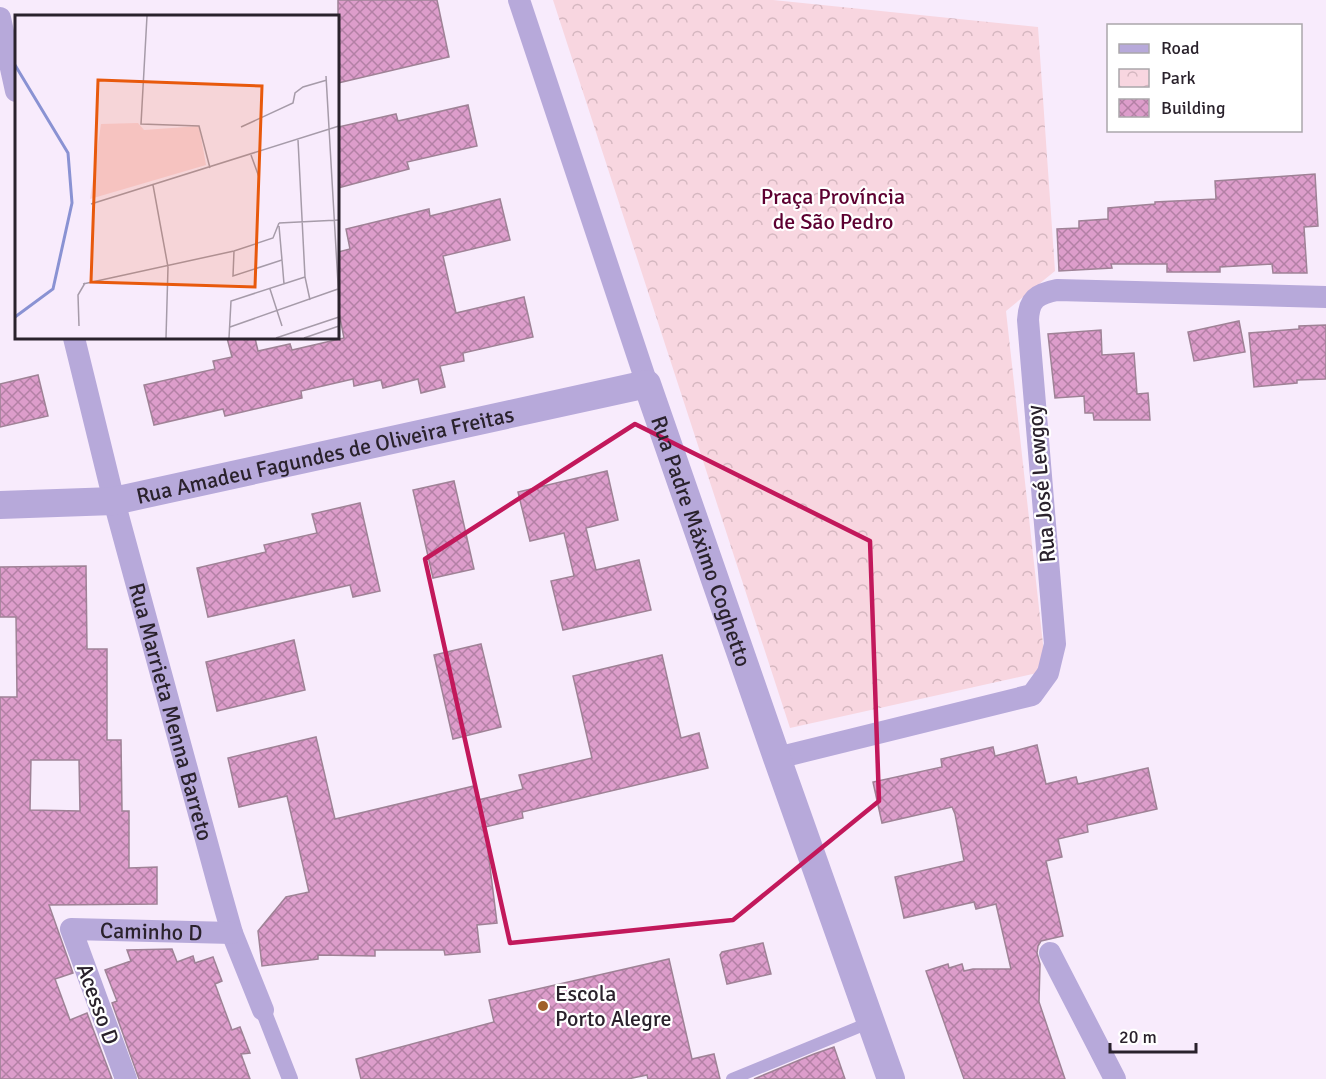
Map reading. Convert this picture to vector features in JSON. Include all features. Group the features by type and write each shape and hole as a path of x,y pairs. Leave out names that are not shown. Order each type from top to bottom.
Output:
{"street":[{"name":"Rua Padre Máximo Coghetto","path":"519,0 777,759 891,1079"},
{"path":"0,18 15,86"},
{"name":"Rua José Lewgoy","path":"777,759 1032,695 1048,673 1055,644 1028,320 1028,309 1034,298 1044,292 1057,290 1326,297"},
{"name":"Rua Marrieta Menna Barreto","path":"74,339 114,501 232,933 290,1079"},
{"name":"Rua Amadeu Fagundes de Oliveira Freitas","path":"0,505 114,501 648,384"},
{"name":"Caminho D","path":"71,929 232,933"},
{"name":"Acesso D","path":"71,929 126,1079"},
{"path":"1050,953 1115,1079"}],"lane":[{"path":"732,1079 871,1022"}],"highlighted area":[{"path":"635,424 870,541 879,801 733,920 510,943 425,559"}],"green space":[{"name":"Praça Província de São Pedro","path":"553,0 773,0 1038,27 1055,271 1006,311 1046,671 790,728"}],"building":[{"path":"338,0 437,0 449,57 339,83"},
{"path":"468,105 477,146 407,162 409,169 339,188 339,127 396,114 398,121"},
{"path":"1315,174 1318,226 1304,227 1307,273 1273,273 1272,264 1220,267 1220,272 1167,272 1167,264 1111,264 1112,268 1059,271 1057,229 1079,228 1079,221 1108,219 1108,208 1155,204 1155,202 1216,199 1215,181"},
{"path":"500,199 510,240 443,256 456,313 524,297 533,337 463,353 464,361 440,366 445,387 421,393 418,379 383,388 381,380 354,386 353,379 301,391 302,398 225,416 223,409 154,425 144,385 215,369 213,361 232,357 227,339 255,339 258,351 290,344 292,350 344,338 339,313 339,252 350,249 346,229 429,209 430,216"},
{"path":"1239,321 1245,352 1194,361 1188,332"},
{"path":"1326,325 1326,379 1297,380 1297,383 1254,387 1249,333"},
{"path":"1101,330 1102,355 1134,353 1137,394 1148,393 1150,420 1094,420 1093,413 1085,413 1084,396 1055,398 1048,334"},
{"path":"38,375 48,416 0,427 0,384"},
{"path":"607,471 618,520 586,528 596,570 639,560 651,610 563,630 551,581 574,576 564,533 530,541 518,492"},
{"path":"454,481 474,569 433,578 413,490"},
{"path":"360,503 380,591 353,597 350,585 208,617 197,568 266,552 264,545 317,533 312,514"},
{"path":"86,566 87,649 107,649 107,740 121,740 122,811 129,811 129,868 157,867 157,904 49,905 73,973 55,979 70,1020 87,1013 112,1079 0,1079 0,697 17,697 16,617 0,617 0,567","holes":["31,760 79,760 80,811 30,810"]},
{"path":"294,640 305,690 217,711 206,662"},
{"path":"481,644 501,727 453,739 434,655"},
{"path":"662,655 681,738 699,733 708,768 522,812 523,818 485,827 497,923 477,925 480,952 445,955 444,950 375,950 375,956 318,955 318,959 262,966 258,931 286,897 309,892 287,796 239,807 228,758 316,737 335,819 474,786 478,800 523,789 519,775 592,758 573,676"},
{"path":"1037,745 1046,784 1076,777 1078,784 1148,768 1157,809 1087,825 1088,832 1058,839 1062,857 1046,861 1063,936 1041,941 1038,946 1039,1002 1065,1079 964,1079 926,971 948,964 949,968 962,964 964,971 1011,969 996,904 976,909 974,902 904,918 895,877 964,861 955,814 952,807 882,823 873,782 942,767 941,759 993,747 995,756"},
{"path":"763,943 771,974 727,984 720,955 722,952"},
{"path":"172,949 177,962 193,956 195,963 213,957 222,981 215,984 232,1030 240,1027 250,1053 241,1054 250,1079 139,1079 112,1003 117,1001 105,970 131,961 127,950"},
{"path":"669,959 692,1059 714,1054 720,1079 648,1079 647,1075 628,1079 361,1079 356,1059 494,1022 489,1000"},
{"path":"834,1047 845,1079 754,1079 814,1054"}],"place":[{"name":"Escola Porto Alegre","path":"543,1006"}]}
